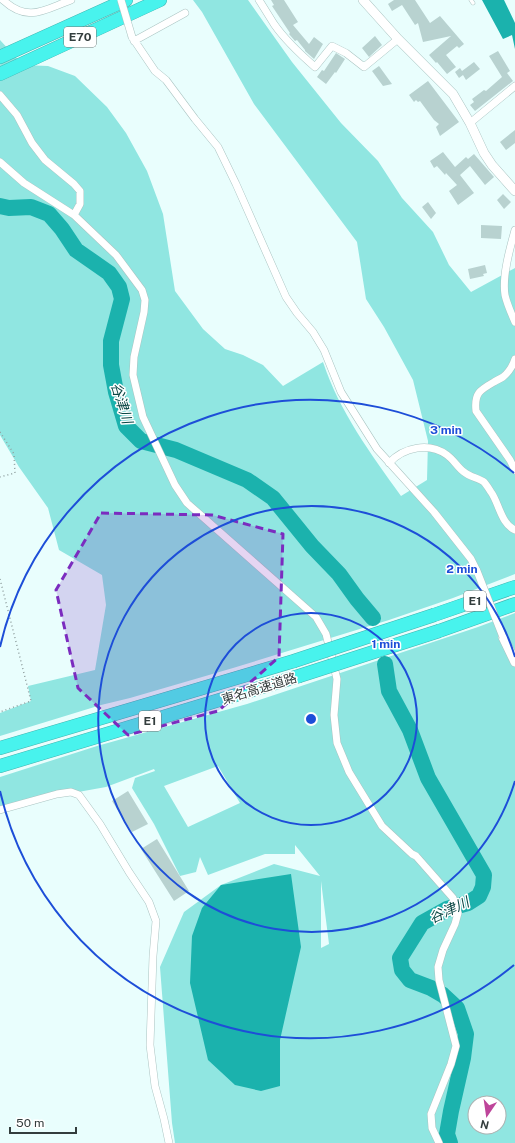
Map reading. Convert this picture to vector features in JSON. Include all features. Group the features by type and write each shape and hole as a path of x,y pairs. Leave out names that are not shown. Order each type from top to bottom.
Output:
{"highway":[{"name":"E70","path":"0,57 126,0"},
{"name":"E70","path":"0,74 160,0"},
{"name":"東名高速道路","path":"0,748 294,661 515,587"},
{"name":"東名高速道路","path":"0,766 299,676 439,631 515,604"}],"street":[{"path":"3,0 19,11 33,14 71,0"},
{"path":"121,0 133,39 155,71 166,80 218,148 236,184 286,297 313,332 324,350 341,392 377,449 434,512 471,559 477,570 503,637 515,662"},
{"path":"259,0 274,25 292,46 315,67 332,46 346,53 364,67 398,39"},
{"path":"363,0 398,39 453,94 470,123 484,153 492,165 515,191"},
{"path":"133,39 185,13"},
{"path":"470,123 515,86"},
{"path":"0,95 17,115 32,142 45,160 74,184 80,191 80,204 74,215"},
{"path":"0,162 24,183 74,215 116,255 142,290 145,300 144,312 134,357 133,375 143,418 175,485 187,503 316,617 326,634 337,680 334,715 337,743 348,772 382,826 416,856 453,898 458,913 455,924 443,950 438,967 441,989 456,1046 451,1064 432,1114 432,1128 439,1143"},
{"path":"515,230 508,256 504,285 505,296 515,322"},
{"path":"515,359 502,378 480,390 475,402 476,411 510,460 515,470"},
{"path":"389,463 394,457 409,449 421,447 441,451 449,456 464,472 484,482 492,492 507,525 515,530"},
{"path":"0,810 57,794 71,792 79,795 100,824 149,902 156,921 153,956 150,1044 156,1086 169,1143"}],"path":[{"path":"0,432 14,454 15,473 0,477"},
{"path":"0,579 31,701 0,712"}],"highlighted area":[{"path":"101,513 212,515 283,534 279,657 218,711 128,735 78,688 56,590"}],"shaded area":[{"path":"193,0 248,0 292,62 341,123 378,161 402,198 433,232 449,265 471,292 515,268 515,574 453,598 389,620 233,668 101,705 0,736 0,713 31,701 28,686 95,670 106,605 102,575 59,550 48,508 19,467 0,435 0,40 23,65 48,66 75,76 107,107 126,133 147,171 163,214 175,291 203,329 225,349 243,355 263,365 283,386 323,362 347,415 367,448 401,496 427,480 428,441 413,380 384,327 366,299 357,242 254,104 202,12"},
{"path":"482,0 504,0 515,23 515,49 512,35 503,39"},
{"path":"515,613 515,1143 175,1143 172,1123 160,967 184,912 221,885 274,864 320,876 295,845 295,854 265,854 208,875 200,857 196,872 180,876 154,824 132,788 135,778 155,771 154,769 106,787 0,806 0,777 97,746 247,704 478,627","holes":["218,766 240,803 188,827 164,786","321,881 329,944 321,948"]},
{"path":"291,874 301,947 280,1040 280,1086 261,1091 235,1085 208,1060 190,983 192,936 202,908 221,885"}],"building":[{"path":"271,0 284,0 298,22 293,25 309,44 314,37 323,44 314,59 305,51 297,40 295,41 289,34 290,33 272,6 274,5"},
{"path":"394,0 415,0 430,23 440,16 464,44 459,48 457,46 446,55 456,67 447,74 429,55 451,36 423,42 418,23 415,25 402,5 392,11 388,4"},
{"path":"375,36 382,45 369,57 362,48"},
{"path":"498,51 510,71 507,73 513,81 475,111 470,105 474,102 472,99 484,90 486,91 502,77 489,56"},
{"path":"336,53 345,59 336,73 335,72 326,84 317,77 322,70 324,71"},
{"path":"474,62 480,69 466,80 463,75 459,78 455,72 460,68 462,71"},
{"path":"379,66 392,84 383,86 372,71"},
{"path":"428,81 459,122 440,136 436,127 439,124 434,120 420,101 418,102 416,100 414,102 409,95"},
{"path":"515,130 515,143 506,150 500,142"},
{"path":"443,152 455,167 466,157 468,159 474,154 494,177 485,185 470,166 460,175 474,193 458,205 449,191 457,185 437,166 434,168 430,161"},
{"path":"503,194 511,202 504,209 497,200"},
{"path":"428,202 436,213 431,219 422,207"},
{"path":"481,225 502,226 501,239 481,238"},
{"path":"485,265 487,273 483,274 484,276 470,279 468,269"},
{"path":"128,791 148,824 132,832 112,801"},
{"path":"157,839 189,891 174,901 141,849"}],"waterway":[{"name":"谷津川","path":"0,206 9,208 31,207 49,214 62,229 76,250 109,273 119,287 122,299 111,341 111,365 116,392 126,426 141,441 176,450 247,480 273,498 312,546 339,574 373,618"},
{"name":"谷津川","path":"385,664 389,691 410,730 428,778 484,875 483,887 479,896 468,903 447,909 422,923 400,958 402,970 410,980 431,988 443,995 457,1008 466,1034 463,1058 447,1134 450,1143"}]}
